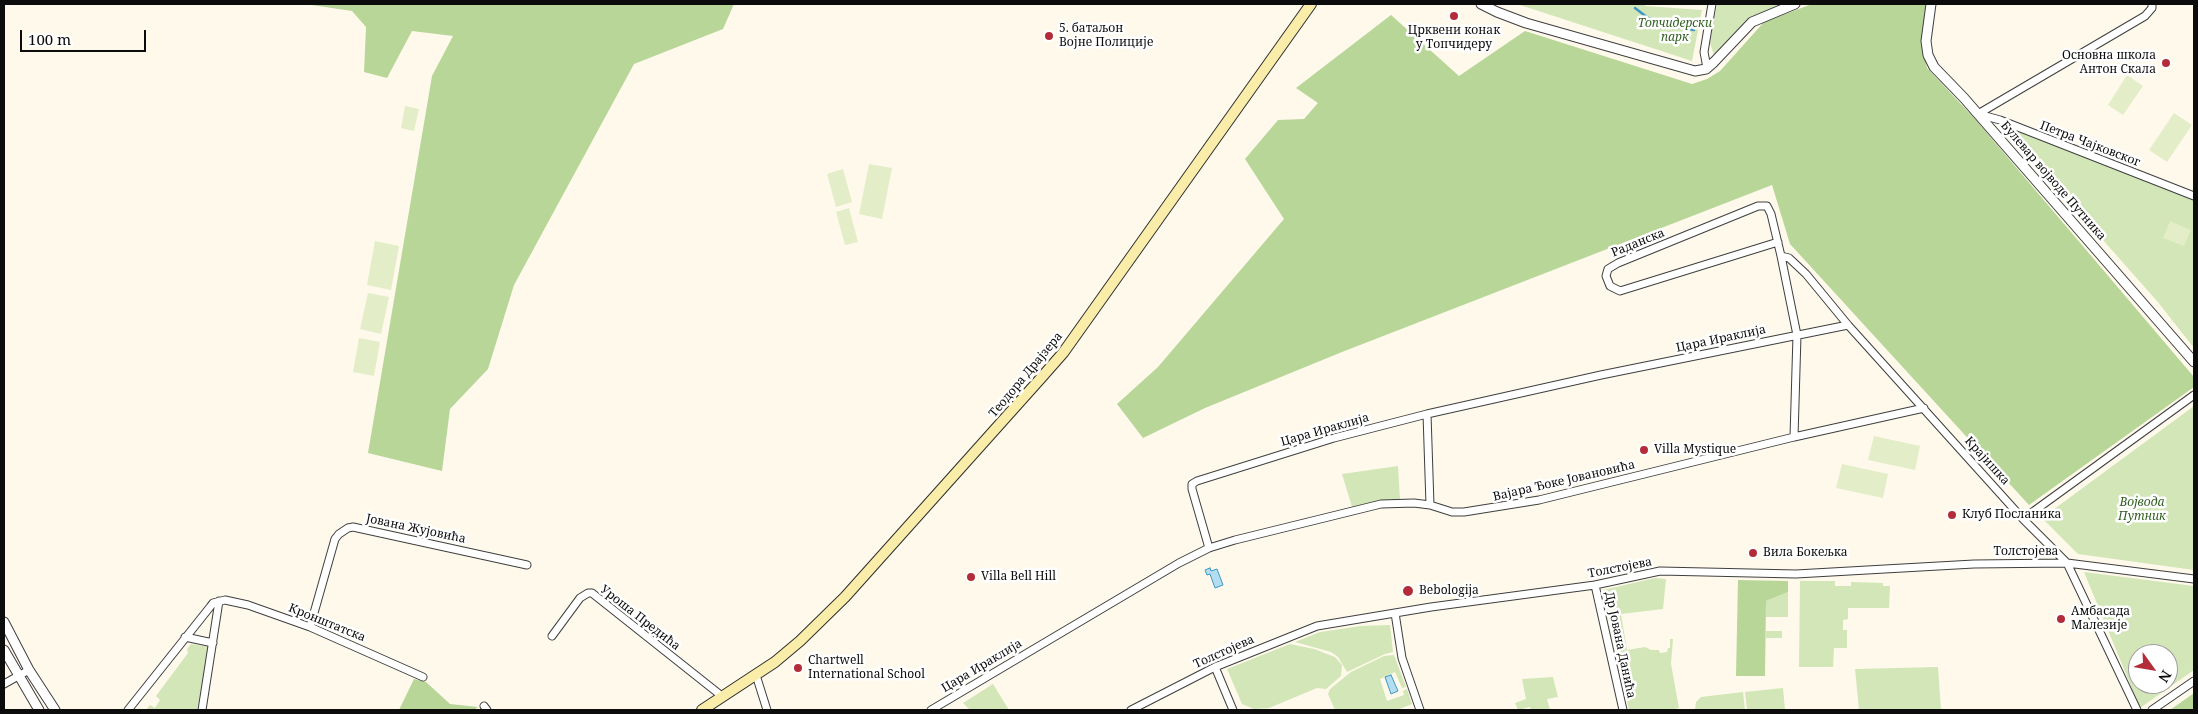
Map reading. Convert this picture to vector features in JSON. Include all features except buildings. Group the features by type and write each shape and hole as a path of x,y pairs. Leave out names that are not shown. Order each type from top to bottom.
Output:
{"main road":[{"name":"Теодора Драјзера","path":"702,710 788,652 845,597 1063,353 1312,4"}],"street":[{"path":"1481,4 1526,23 1691,70 1707,68 1752,22 1795,4"},
{"path":"1707,68 1704,52 1712,4"},
{"name":"Булевар војводе Путника","path":"1931,4 1926,41 1930,60 1936,69 1978,114 2194,362"},
{"path":"1978,114 2149,13 2152,4"},
{"name":"Петра Чајковског","path":"1978,114 2000,120 2194,196"},
{"name":"Раданска","path":"1778,242 1620,291 1610,286 1606,276 1608,269 1618,263 1758,206 1766,206 1772,214 1778,242 1781,256 1797,335 1794,437"},
{"name":"Крајишка","path":"1781,256 1789,258 1806,274 1848,325 2023,519 2066,563 2137,710"},
{"name":"Цара Ираклија","path":"931,710 1179,562 1210,548 1192,489 1194,482 1334,438 1427,414 1593,376 1848,325"},
{"path":"2023,519 2194,395"},
{"name":"Вајара Ђоке Јовановића","path":"1210,548 1381,504 1400,502 1430,505 1452,512 1464,512 1539,500 1794,437 1924,408"},
{"path":"1427,414 1430,505"},
{"name":"Јована Жујовића","path":"310,627 335,539 348,528 353,527 527,565"},
{"name":"Толстојева","path":"1131,710 1215,667 1317,626 1595,584 1660,571 1796,574 1974,564 2066,563 2194,579"},
{"name":"Др Јована Данића","path":"1595,584 1623,710"},
{"name":"Уроша Предића","path":"552,636 580,598 588,593 592,593 723,697"},
{"name":"Кронштатска","path":"219,601 230,600 248,605 310,627 423,677"},
{"path":"128,710 210,607 219,601"},
{"path":"202,710 219,601"},
{"path":"1395,613 1402,658 1420,710"},
{"path":"4,622 29,670 55,710"},
{"path":"185,637 213,643"},
{"path":"4,650 18,677 39,710"},
{"path":"1215,667 1233,710"},
{"path":"4,684 29,670"},
{"path":"756,675 767,710"},
{"path":"2152,710 2194,680"}],"green space":[{"path":"305,4 734,4 723,29 634,64 514,285 488,369 450,409 442,471 368,453 432,76 453,36 412,31 387,78 364,72 366,27 352,11"},
{"name":"Топчидерски парк","path":"1517,4 1645,4 1645,6 1702,10 1692,61"},
{"path":"1717,4 1785,4 1752,17 1714,55 1710,43"},
{"path":"1812,4 1929,4 1923,47 1927,68 1975,119 2194,377 2194,387 2029,505 1790,244 1772,185 1342,352 1205,408 1143,438 1117,404 1158,367 1284,219 1245,159 1278,120 1304,119 1318,103 1296,88 1391,15 1459,76 1525,31 1692,84 1707,79 1720,71 1764,22"},
{"path":"2127,75 2143,86 2123,115 2108,105"},
{"path":"405,106 419,109 414,131 401,128"},
{"path":"2174,113 2192,125 2167,162 2149,150"},
{"path":"2009,128 2194,200 2194,348 2157,301 2009,134 2007,131"},
{"path":"869,164 892,168 882,219 859,214"},
{"path":"843,169 852,202 836,207 827,174"},
{"path":"849,208 858,242 845,245 836,212"},
{"path":"2170,221 2191,230 2184,246 2163,238"},
{"path":"375,241 399,246 391,290 367,285"},
{"path":"368,293 389,297 381,334 360,329"},
{"path":"359,338 380,342 374,376 353,372"},
{"name":"Војвода Путник","path":"2194,406 2194,570 2078,554 2042,518"},
{"path":"1874,436 1920,446 1915,470 1868,460"},
{"path":"1842,464 1888,474 1883,498 1836,488"},
{"path":"1398,466 1400,500 1375,502 1352,507 1342,474"},
{"path":"2084,572 2194,586 2194,670 2178,681 2178,644 2128,644 2128,679"},
{"path":"1655,578 1666,579 1663,609 1621,614 1627,650 1645,647 1651,650 1659,650 1660,653 1667,652 1668,648 1670,648 1670,639 1673,639 1671,664 1679,708 1671,710 1629,710 1603,590"},
{"path":"1738,580 1788,581 1788,592 1766,601 1765,676 1736,676"},
{"path":"1800,581 1835,581 1835,586 1851,586 1851,582 1883,583 1883,586 1890,586 1889,608 1848,608 1848,619 1843,620 1843,630 1847,630 1847,648 1834,648 1833,667 1799,667"},
{"path":"1788,592 1788,617 1766,617 1766,601"},
{"path":"1390,625 1393,652 1347,672 1338,657 1331,652 1295,642 1320,632 1361,626"},
{"path":"1766,631 1782,631 1782,638 1766,638"},
{"path":"191,644 209,647 197,710 146,710 150,705 155,708 160,700 156,696 188,653 187,649"},
{"path":"1290,644 1314,649 1335,657 1342,665 1341,676 1326,689 1317,688 1269,708 1254,709 1242,704 1227,669"},
{"path":"1394,655 1406,687 1402,688 1395,672 1380,679 1387,701 1404,695 1403,691 1407,689 1412,704 1397,710 1335,710 1328,694 1330,689 1351,672 1384,656"},
{"path":"1938,667 1941,710 1859,710 1855,669"},
{"path":"1553,677 1558,697 1547,699 1550,710 1531,710 1530,707 1518,710 1515,703 1526,699 1522,679"},
{"path":"414,679 426,682 450,704 478,707 474,710 399,710"},
{"path":"993,684 1009,710 970,710 963,703"},
{"path":"1783,688 1785,710 1747,710 1745,692"},
{"path":"1743,692 1745,710 1695,710 1696,702 1701,697"},
{"path":"2194,693 2194,710 2170,710"},
{"path":"2134,694 2160,694 2140,708"}],"water":[{"path":"1210,568 1211,571 1217,569 1223,585 1215,588 1210,574 1207,575 1205,570"},
{"path":"1391,675 1398,691 1391,694 1385,677"}],"waterway":[{"path":"1635,8 1648,18 1666,25 1694,30"}],"place":[{"name":"Црквени конак у Топчидеру","path":"1454,16"},
{"name":"5. батаљон Војне Полиције","path":"1049,36"},
{"name":"Основна школа Антон Скала","path":"2166,63"},
{"name":"Villa Mystique","path":"1644,450"},
{"name":"Клуб Посланика","path":"1952,515"},
{"name":"Вила Бокељка","path":"1753,553"},
{"name":"Villa Bell Hill","path":"971,577"},
{"name":"Bebologija","path":"1408,591"},
{"name":"Амбасада Малезије","path":"2061,619"},
{"name":"Chartwell International School","path":"798,668"}]}
